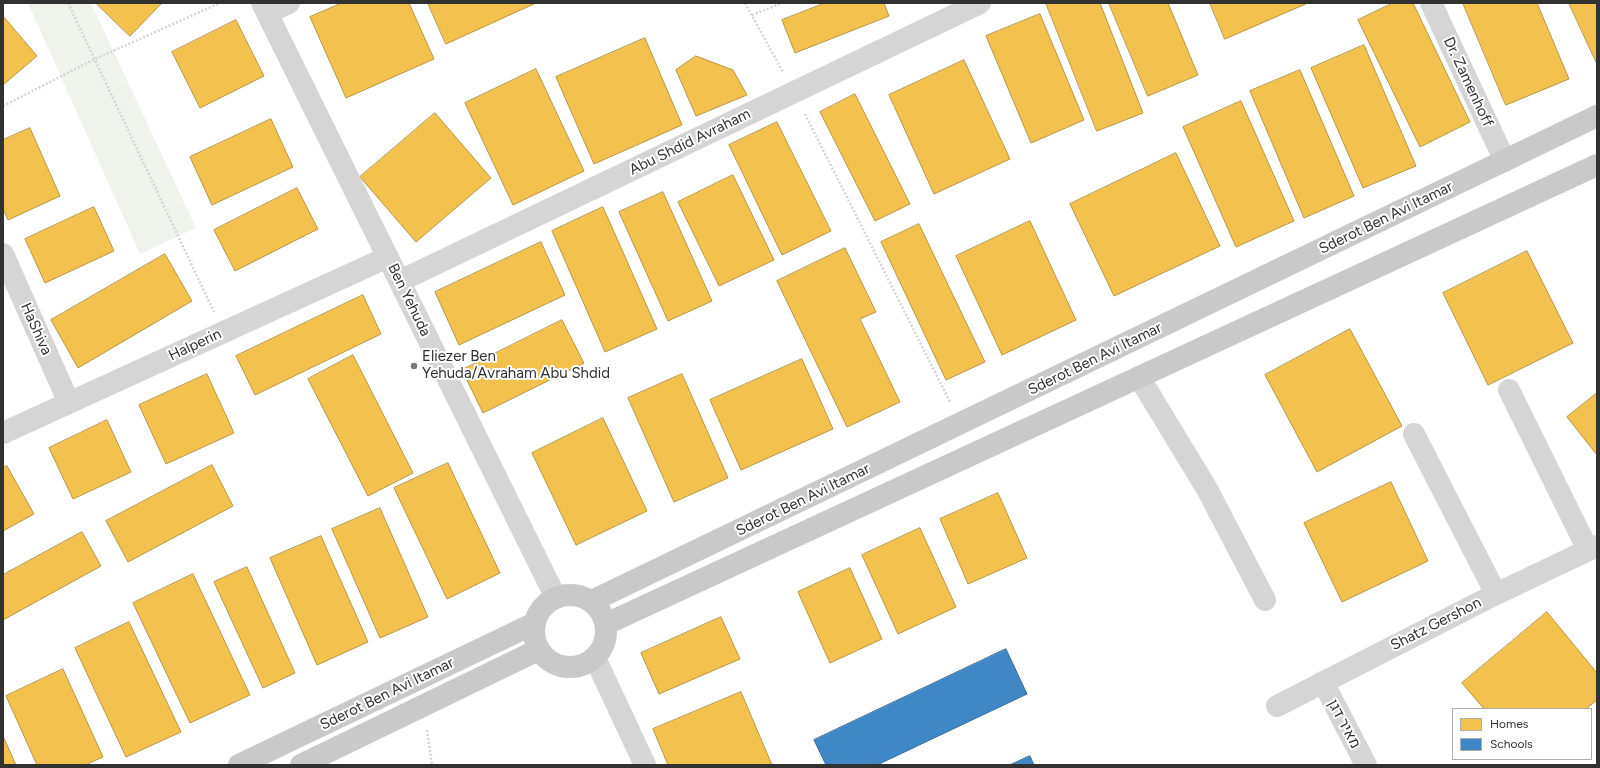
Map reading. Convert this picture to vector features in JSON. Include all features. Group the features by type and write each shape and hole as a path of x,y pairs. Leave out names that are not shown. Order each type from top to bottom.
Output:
{"main road":[{"name":"Sderot Ben Avi Itamar","path":"592,601 1597,116"},
{"name":"Sderot Ben Avi Itamar","path":"606,624 1597,165"},
{"path":"567,595 580,596 592,601 602,612 606,624 607,634 603,647 595,658 572,668 561,667 548,660 538,650 535,640 534,623 544,606 556,598 567,595"},
{"name":"Sderot Ben Avi Itamar","path":"239,765 534,623"},
{"name":"Sderot Ben Avi Itamar","path":"301,765 538,650"}],"street":[{"path":"265,8 289,3"},
{"name":"Abu Shdid Avraham","path":"400,281 980,3"},
{"name":"Dr. Zamenhoff","path":"1431,3 1505,161"},
{"name":"Ben Yehuda","path":"265,8 556,598"},
{"name":"HaShiva","path":"3,254 69,403"},
{"name":"Halperin","path":"3,433 388,256"},
{"path":"1140,377 1207,489 1265,600"},
{"path":"1509,390 1592,548"},
{"path":"1414,434 1496,594"},
{"name":"Shatz Gershon","path":"1277,706 1496,594 1592,548"},
{"path":"595,658 645,765"},
{"name":"מאיר דגן","path":"1323,682 1366,765"}],"path":[{"path":"68,3 224,332"},
{"path":"3,106 95,59 220,3"},
{"path":"745,3 794,92 961,423"},
{"path":"752,15 782,3"},
{"path":"423,706 432,765"}],"shaded area":[{"path":"28,3 91,3 196,228 140,254"}],"building: Homes":[{"path":"96,3 162,3 130,36"},
{"path":"342,3 409,3 434,59 346,98 310,17"},
{"path":"428,3 536,3 446,44"},
{"path":"825,3 884,3 889,16 795,53 782,20"},
{"path":"1046,3 1100,3 1143,113 1097,131"},
{"path":"1109,3 1168,3 1198,75 1148,96"},
{"path":"1210,3 1308,3 1225,39"},
{"path":"1393,3 1413,3 1470,122 1420,147 1358,20"},
{"path":"1463,3 1537,3 1569,79 1506,105"},
{"path":"1569,3 1597,3 1597,64"},
{"path":"1040,14 1084,120 1031,143 986,36"},
{"path":"3,16 37,56 3,85"},
{"path":"236,20 264,76 200,108 172,52"},
{"path":"645,38 682,125 594,164 556,77"},
{"path":"1364,45 1416,166 1363,188 1311,68"},
{"path":"696,56 733,70 747,95 696,116 676,70"},
{"path":"964,60 1010,159 934,194 889,95"},
{"path":"536,69 584,171 513,205 465,103"},
{"path":"1300,70 1354,196 1304,218 1250,91"},
{"path":"855,94 910,204 875,221 820,112"},
{"path":"1241,101 1294,221 1236,247 1183,127"},
{"path":"435,113 491,178 416,242 360,177"},
{"path":"271,119 293,167 212,205 190,157"},
{"path":"777,122 831,231 782,255 729,145"},
{"path":"30,128 60,196 8,220 3,209 3,140"},
{"path":"1176,153 1220,246 1114,296 1070,204"},
{"path":"733,175 774,260 719,286 678,202"},
{"path":"297,188 318,229 235,271 214,230"},
{"path":"663,192 712,301 668,321 619,212"},
{"path":"94,207 114,251 45,283 25,239"},
{"path":"603,207 657,329 605,352 552,231"},
{"path":"1030,221 1076,320 1002,355 956,256"},
{"path":"919,224 985,362 946,380 881,242"},
{"path":"541,242 565,295 459,345 435,292"},
{"path":"845,248 876,312 860,319 900,402 847,427 777,281"},
{"path":"1527,251 1573,343 1488,385 1443,293"},
{"path":"165,254 192,301 78,368 51,320"},
{"path":"363,295 381,334 255,395 236,356"},
{"path":"562,320 584,363 483,413 462,370"},
{"path":"1350,329 1402,426 1317,472 1265,375"},
{"path":"353,355 413,473 368,496 308,379"},
{"path":"802,359 833,429 741,470 710,400"},
{"path":"207,374 234,433 166,464 139,405"},
{"path":"682,374 728,478 674,502 628,398"},
{"path":"1597,393 1597,455 1567,417"},
{"path":"603,418 647,511 576,545 532,453"},
{"path":"107,420 131,472 73,499 49,448"},
{"path":"448,463 500,573 447,599 394,488"},
{"path":"212,465 233,506 128,562 106,521"},
{"path":"7,466 34,514 3,531 3,468"},
{"path":"1391,482 1428,561 1342,602 1304,523"},
{"path":"998,493 1027,558 968,584 940,519"},
{"path":"380,508 428,617 380,638 332,529"},
{"path":"920,528 956,607 898,634 862,555"},
{"path":"82,532 101,566 3,620 3,575"},
{"path":"321,536 368,642 317,665 270,558"},
{"path":"247,567 295,673 263,688 214,582"},
{"path":"850,568 882,639 830,663 798,592"},
{"path":"193,574 250,695 190,723 133,603"},
{"path":"1547,612 1597,673 1597,700 1587,708 1483,708 1462,683"},
{"path":"721,617 740,659 659,694 641,653"},
{"path":"129,622 181,732 126,757 75,648"},
{"path":"63,669 103,757 85,765 37,765 6,696"},
{"path":"741,692 772,765 668,765 653,729"},
{"path":"3,736 16,765 3,765"}],"building: Schools":[{"path":"1006,649 1027,694 877,765 826,765 814,740"},
{"path":"1030,756 1034,765 1010,765"}],"place":[{"name":"Eliezer Ben Yehuda/Avraham Abu Shdid","path":"414,366"}]}
